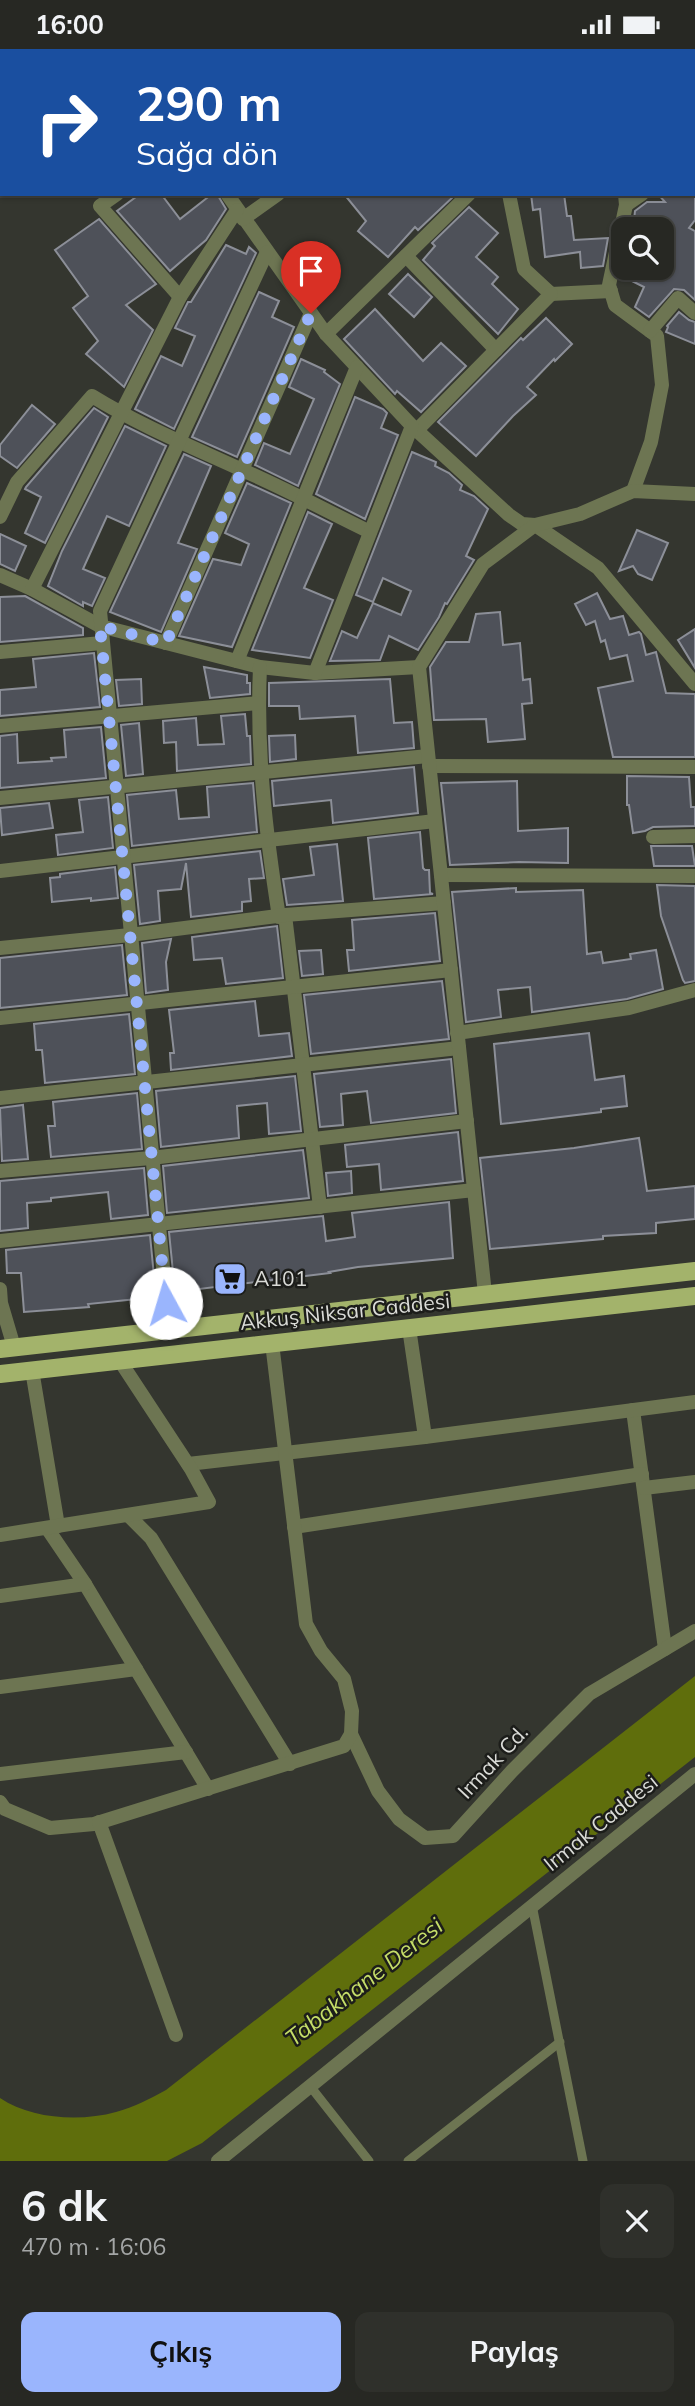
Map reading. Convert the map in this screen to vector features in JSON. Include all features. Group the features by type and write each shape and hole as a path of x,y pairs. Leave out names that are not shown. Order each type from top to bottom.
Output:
{"main road":[{"name":"Akkuş Niksar Caddesi","path":"7,1348 695,1271"},
{"name":"Akkuş Niksar Caddesi","path":"0,1374 695,1296"}],"street":[{"path":"114,196 100,206 180,297"},
{"path":"228,196 326,334 414,428 522,524 535,525 580,514 633,491 695,494"},
{"path":"33,589 180,297 240,214 274,196"},
{"path":"326,334 467,196"},
{"path":"509,196 524,269 551,294"},
{"path":"626,199 609,285 615,305 657,335 662,384 651,442 633,491"},
{"path":"169,1330 100,611 267,252"},
{"path":"406,256 496,350"},
{"path":"314,673 414,428 551,294 611,291"},
{"path":"650,331 678,299 695,313"},
{"path":"166,643 311,313"},
{"path":"237,661 357,367"},
{"path":"0,517 17,482 92,395 121,414 242,469 370,532"},
{"path":"485,1294 419,667 483,564 535,525"},
{"path":"535,525 598,568 695,684"},
{"path":"0,575 33,589 100,626 260,667 314,673 419,667"},
{"path":"0,652 102,643"},
{"path":"260,667 260,773 267,841 295,987 320,1207"},
{"path":"0,726 258,703"},
{"path":"0,798 260,773 429,761 695,767"},
{"path":"0,871 435,821"},
{"path":"653,838 695,836"},
{"path":"441,875 695,876"},
{"path":"0,948 282,916 444,903"},
{"path":"0,1018 451,970"},
{"path":"0,1098 304,1065 458,1041 629,1008 695,990"},
{"path":"0,1171 151,1157 467,1121"},
{"path":"0,1241 474,1190"},
{"path":"0,1289 7,1348"},
{"path":"409,1328 425,1437"},
{"path":"0,1803 5,1809 50,1828 99,1822 344,1746 351,1734 352,1711 344,1679 321,1651 306,1624 272,1343"},
{"path":"0,1535 209,1501 120,1360"},
{"path":"32,1370 52,1527 208,1789"},
{"path":"188,1464 695,1402"},
{"path":"633,1410 665,1649"},
{"path":"294,1527 643,1481 695,1482"},
{"path":"128,1515 151,1538 290,1763"},
{"path":"0,1596 85,1584"},
{"name":"Irmak Cd.","path":"351,1734 378,1791 399,1819 425,1837 453,1836 512,1771 589,1694 695,1631"},
{"path":"0,1687 136,1669"},
{"path":"0,1774 186,1752"},
{"name":"Irmak Caddesi","path":"532,1905 695,1774"},
{"path":"99,1822 176,2035"},
{"path":"218,2161 532,1905"}],"lane":[{"path":"532,1905 583,2161"},
{"path":"408,2161 559,2042"},
{"path":"310,2086 369,2161"}],"water":[{"name":"Tabakhane Deresi","path":"695,1676 695,1757 202,2143 167,2161 0,2161 0,2098 26,2110 72,2118 123,2110 166,2090"}],"building":[{"path":"137,196 163,196 180,219 209,196 218,196 226,209 206,240 170,271 117,211"},
{"path":"346,196 454,196 418,230 415,227 388,257 358,231 366,221"},
{"path":"531,196 564,196 567,216 571,216 574,240 608,238 603,266 581,268 580,252 545,257 540,209 533,210"},
{"path":"660,196 695,196 695,220 689,228 695,231 695,300 684,290 674,289 649,317 635,307 644,287 630,280 674,280 674,217 634,217 635,211 647,202 665,202"},
{"path":"469,207 498,233 476,257 498,277 492,284 518,309 498,334 423,260 435,246 432,243"},
{"path":"99,219 156,284 126,305 153,330 124,387 86,354 98,341 73,308 88,296 55,250"},
{"path":"226,245 246,254 249,247 256,253 174,429 135,409 161,356 182,366 195,336 175,328 188,302 191,302"},
{"path":"408,274 432,297 414,317 389,294"},
{"path":"259,292 279,301 272,317 294,327 237,457 192,437"},
{"path":"375,309 423,361 441,343 466,366 421,412 397,391 395,394 344,339"},
{"path":"679,312 695,322 695,344 666,332 667,326"},
{"path":"546,318 572,344 527,387 536,395 476,456 438,422 521,338 523,340"},
{"path":"301,359 325,370 324,372 340,384 298,486 255,465 264,443 290,454 301,429 314,399 289,387"},
{"path":"355,397 383,409 387,413 381,428 398,435 365,519 316,494"},
{"path":"32,405 55,424 17,468 0,456 0,445"},
{"path":"94,408 108,417 45,543 25,533 41,497 25,489"},
{"path":"125,426 166,446 129,526 107,516 83,569 105,578 92,606 83,602 83,606 48,586 62,551"},
{"path":"412,452 436,462 435,466 449,473 462,485 460,490 474,496 488,509 466,556 474,560 418,650 389,636 380,660 330,661 342,631 357,638 373,603 401,615 411,591 383,578 373,602 356,595"},
{"path":"184,454 211,466 178,543 197,549 161,632 110,612"},
{"path":"247,483 291,503 232,647 179,636 213,559 241,565 249,544 225,533"},
{"path":"308,512 332,524 304,588 333,600 310,658 252,650"},
{"path":"637,530 668,543 652,580 638,574 633,566 619,571"},
{"path":"0,534 26,546 15,571 0,564"},
{"path":"597,593 610,619 623,616 629,635 639,632 641,634 646,655 656,652 666,693 695,694 695,757 613,757 598,688 633,681 627,655 610,659 605,640 601,642 595,621 586,625 575,604"},
{"path":"25,596 83,628 83,635 0,642 0,597"},
{"path":"500,612 503,645 520,643 523,680 530,679 532,703 522,704 525,739 488,742 486,719 434,720 430,667 446,642 469,642 476,614"},
{"path":"695,629 695,668 678,640"},
{"path":"94,653 100,707 0,716 0,690 36,687 33,659"},
{"path":"204,667 247,675 250,694 210,698"},
{"path":"141,679 142,704 119,706 116,680"},
{"path":"390,679 394,723 412,722 414,748 358,753 355,716 300,719 299,706 269,706 269,683"},
{"path":"245,714 247,736 250,736 251,764 177,771 176,742 164,743 163,721 196,718 198,745 224,744 221,716"},
{"path":"139,723 143,774 126,776 121,725"},
{"path":"101,727 106,778 0,788 0,736 17,734 18,763 52,761 51,758 66,757 64,730"},
{"path":"295,735 296,759 270,762 269,736"},
{"path":"414,767 418,813 333,823 331,800 274,806 272,781"},
{"path":"627,776 689,777 691,807 695,807 695,826 653,827 633,833 627,805"},
{"path":"517,781 518,831 568,828 568,863 450,865 441,783"},
{"path":"253,783 257,832 132,846 127,795 176,790 179,819 209,817 207,787"},
{"path":"108,797 113,848 58,855 56,835 83,832 79,800"},
{"path":"49,803 53,828 2,835 0,808"},
{"path":"420,832 423,868 429,870 430,893 433,894 374,899 368,838"},
{"path":"337,844 343,901 287,905 283,879 314,875 310,847"},
{"path":"651,846 692,846 695,866 654,866"},
{"path":"260,851 264,878 249,879 251,901 242,902 242,911 191,917 186,863 181,889 158,891 160,921 140,924 134,865"},
{"path":"115,867 118,898 52,902 50,878 60,877 60,874"},
{"path":"657,885 695,886 695,981 685,983 683,980 661,916"},
{"path":"516,888 516,892 583,890 587,954 601,952 603,963 631,959 630,954 656,950 663,989 627,999 532,1012 530,987 498,990 501,1017 466,1022 452,892"},
{"path":"435,913 440,961 349,971 347,950 354,950 352,920"},
{"path":"277,926 283,978 226,984 222,958 194,960 192,937"},
{"path":"171,939 166,962 168,990 146,993 142,943"},
{"path":"122,945 127,995 0,1008 0,958"},
{"path":"321,950 323,974 302,976 299,951"},
{"path":"442,981 449,1039 311,1054 304,995"},
{"path":"255,1001 259,1036 289,1033 292,1056 171,1070 170,1053 174,1053 169,1010"},
{"path":"129,1014 135,1074 45,1083 42,1050 36,1050 34,1024"},
{"path":"589,1033 595,1080 624,1076 627,1106 601,1109 601,1112 501,1124 494,1044"},
{"path":"451,1059 456,1113 371,1123 367,1091 341,1094 343,1125 320,1127 314,1074"},
{"path":"295,1076 301,1131 269,1134 267,1103 237,1106 239,1138 161,1147 156,1091"},
{"path":"137,1093 142,1149 51,1157 48,1126 55,1126 53,1102"},
{"path":"23,1105 28,1159 2,1161 0,1108"},
{"path":"458,1132 463,1181 381,1190 379,1164 347,1167 345,1145"},
{"path":"639,1138 647,1191 695,1186 695,1219 656,1223 656,1233 490,1249 480,1158"},
{"path":"303,1150 309,1198 167,1213 163,1166"},
{"path":"144,1168 148,1215 111,1219 108,1192 51,1198 51,1201 27,1203 28,1228 0,1231 0,1181"},
{"path":"351,1171 352,1193 328,1196 326,1173"},
{"path":"449,1202 453,1258 358,1267 330,1273 175,1292 169,1232 323,1216 326,1241 355,1237 352,1213"},
{"path":"150,1235 156,1297 88,1304 89,1307 24,1312 21,1273 7,1273 6,1250"}],"place":[{"name":"A101","path":"230,1279"}],"route":[{"path":"166,1303 100,626 166,643 311,313"}]}
